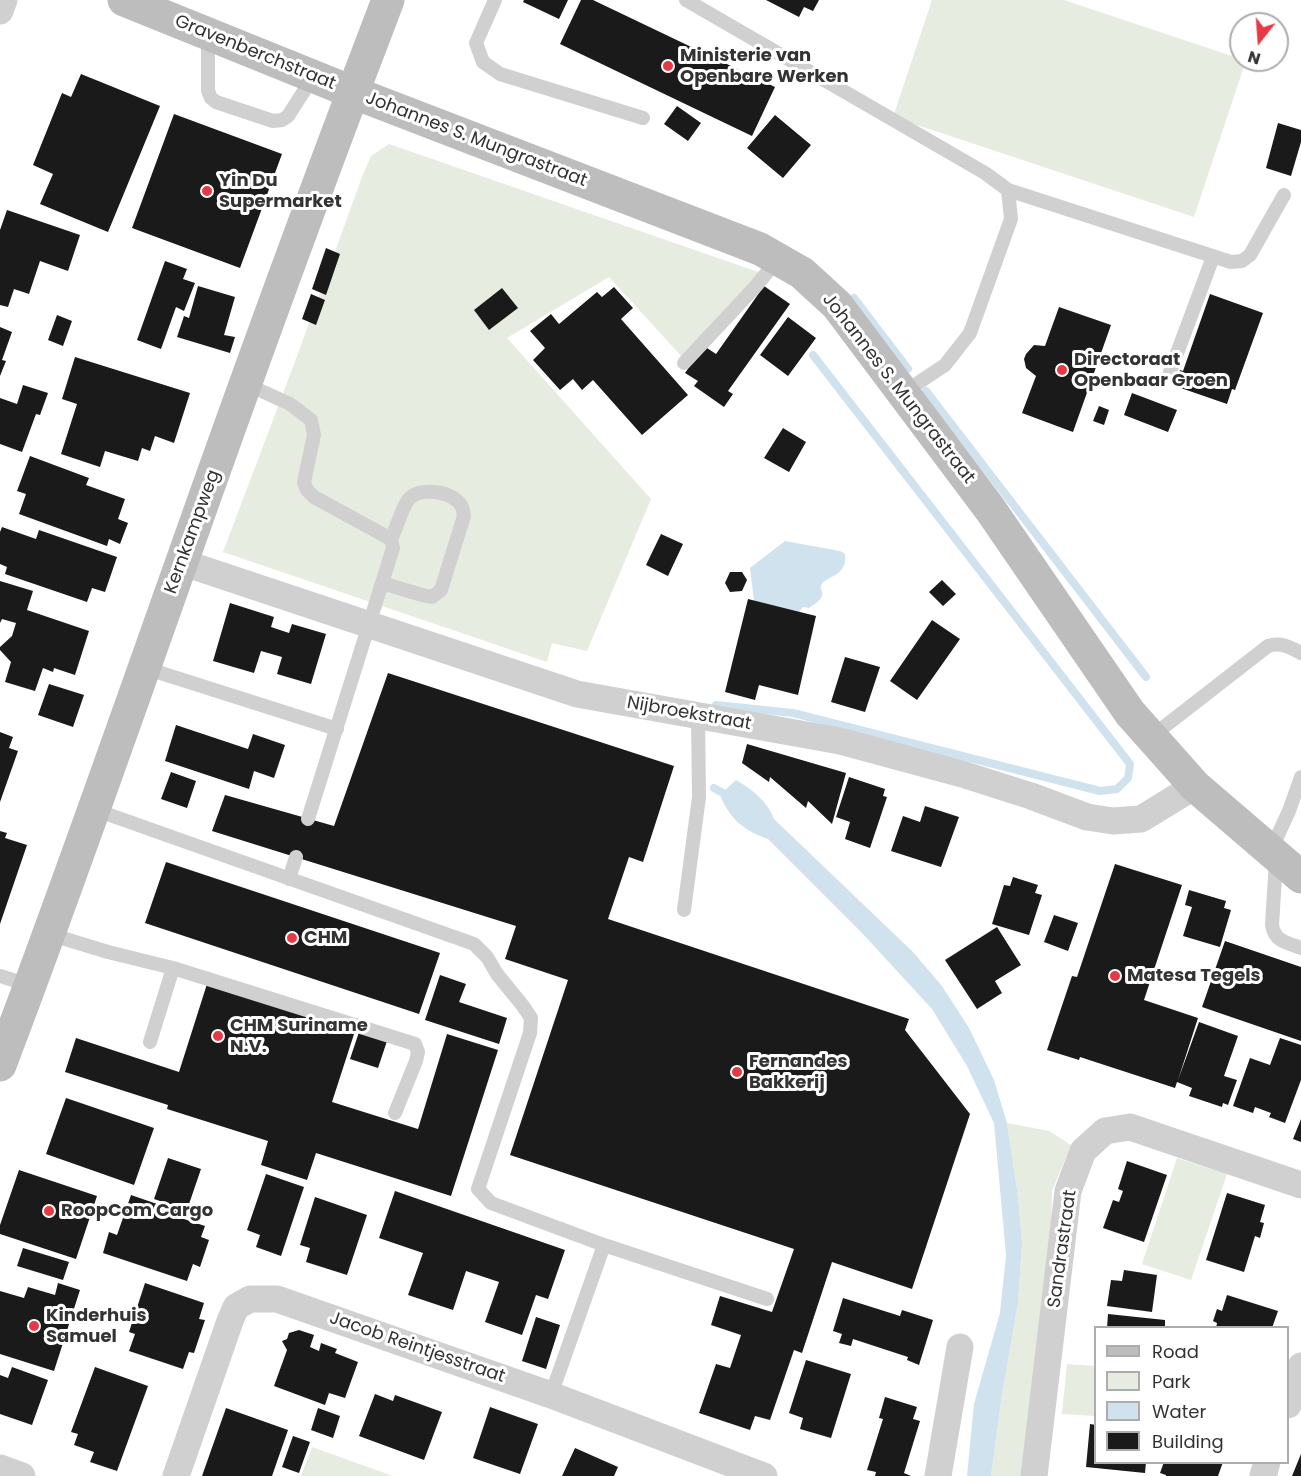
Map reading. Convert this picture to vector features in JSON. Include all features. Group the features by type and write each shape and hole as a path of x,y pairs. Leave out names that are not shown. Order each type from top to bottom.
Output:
{"street":[{"path":"0,11 4,0"},
{"name":"Gravenberchstraat","path":"124,0 352,92"},
{"name":"Kernkampweg","path":"0,1065 15,981 50,934 181,562 352,92 388,0"},
{"name":"Johannes S. Mungrastraat","path":"352,92 760,249 802,273 837,305 990,509 1130,713 1195,786 1301,877"},
{"name":"Nijbroekstraat","path":"181,562 577,694 840,741 962,774 1087,817 1113,821 1141,819 1195,786"},
{"name":"Sandrastraat","path":"1034,1476 1068,1191 1083,1151 1105,1131 1130,1127 1301,1185"},
{"name":"Jacob Reintjesstraat","path":"176,1476 230,1321 236,1307 250,1299 277,1299 551,1395 764,1476"},
{"path":"938,1476 960,1347"},
{"path":"1289,1399 1301,1366"},
{"path":"0,1468 22,1476"}],"lane":[{"path":"495,0 476,43 483,62 500,74 643,118"},
{"path":"686,0 985,173 1008,190 1213,257 1231,262 1242,261 1250,255 1284,195"},
{"path":"208,34 208,91 216,102 273,121 282,120 288,116 314,76"},
{"path":"903,393 945,365 970,333 1011,219 1008,190"},
{"path":"1170,372 1213,257"},
{"path":"684,363 778,259"},
{"path":"246,384 290,404 311,420 314,435 304,482 307,490 314,497 392,539"},
{"path":"308,819 337,729 369,625 382,583 393,548 392,539 408,500 415,494 428,490 454,497 462,506 464,516 441,591 432,597 382,583"},
{"path":"1151,737 1268,646 1285,645 1301,652"},
{"path":"144,668 337,729"},
{"path":"684,910 699,797 698,716"},
{"path":"1301,777 1274,853 1272,925 1274,934 1280,940 1301,948"},
{"path":"93,809 474,944 487,957 496,974 531,1018 531,1033 478,1190 491,1203 604,1245 767,1299"},
{"path":"289,879 296,857"},
{"path":"50,934 108,952 173,968 415,1044 418,1052 416,1061 395,1113"},
{"path":"150,1042 173,968"},
{"path":"551,1395 604,1245"}],"green space":[{"path":"932,0 1064,0 1229,55 1229,72 1242,72 1194,217 893,117"},
{"path":"389,144 761,273 683,358 609,277 507,338 651,499 587,651 552,643 547,662 223,552 362,177 371,156"},
{"path":"1007,1123 1049,1131 1071,1145 1052,1191 1051,1233 1026,1476 991,1476 1018,1303 1022,1242"},
{"path":"1177,1158 1227,1174 1191,1280 1142,1264"},
{"path":"1067,1364 1094,1366 1094,1416 1062,1414"},
{"path":"312,1447 393,1476 301,1476"}],"water":[{"path":"785,541 840,551 845,554 845,562 840,572 823,582 821,599 809,608 803,607 799,612 754,601 750,568"},
{"path":"736,780 759,796 774,819 913,952 942,986 969,1028 994,1080 1007,1123 1022,1242 1018,1303 991,1476 967,1476 974,1404 1000,1313 1006,1255 994,1123 967,1066 932,1009 863,934 768,839 751,832 738,823 728,811 720,795"}],"building":[{"path":"524,0 568,0 559,19 523,2"},
{"name":"Ministerie van Openbare Werken","path":"581,0 593,0 775,87 752,136 560,44"},
{"path":"766,0 819,0 813,11 804,7 799,17"},
{"path":"81,74 160,106 108,232 40,204 53,174 33,165 62,93 71,97"},
{"path":"677,106 701,123 688,141 664,124"},
{"name":"Yin Du Supermarket","path":"174,114 282,154 240,268 132,228"},
{"path":"775,115 811,145 783,178 747,148"},
{"path":"1278,123 1301,130 1301,142 1291,176 1266,168"},
{"path":"7,210 80,235 68,271 40,261 29,294 14,289 8,307 0,305 0,230"},
{"path":"326,248 340,254 326,295 312,289"},
{"path":"165,261 187,269 183,279 195,283 184,311 176,307 161,349 137,340"},
{"path":"198,286 235,297 224,335 235,337 230,353 177,337 184,316 189,318"},
{"path":"764,286 790,304 728,391 733,394 724,407 694,386 698,381 685,373 704,346 716,354"},
{"path":"614,287 633,308 621,319 688,395 642,435 593,380 582,390 573,379 560,390 533,360 545,348 530,331 551,314 559,324 597,292 602,297"},
{"path":"502,288 518,308 489,330 474,310"},
{"path":"311,294 325,300 316,325 302,319"},
{"path":"1210,294 1263,313 1235,390 1232,389 1227,404 1175,386 1180,370 1183,371"},
{"name":"Directoraat Openbaar Groen","path":"1059,307 1111,325 1073,432 1022,413 1036,376 1026,368 1024,359 1034,345 1045,346"},
{"path":"57,315 72,321 63,346 48,340"},
{"path":"788,317 816,338 788,376 760,355"},
{"path":"0,327 12,332 2,360 6,361 0,376"},
{"path":"75,357 190,393 174,443 155,436 150,451 142,448 138,461 105,451 100,467 61,454 77,404 62,399"},
{"path":"23,385 48,393 40,415 36,414 22,452 0,444 0,398 17,404"},
{"path":"1132,393 1177,410 1168,432 1124,415"},
{"path":"1099,406 1109,410 1104,425 1093,421"},
{"path":"783,428 806,442 789,472 764,458"},
{"path":"30,456 89,478 86,485 125,499 118,519 128,523 120,544 109,539 107,546 19,514 26,494 17,491"},
{"path":"2,527 36,539 39,530 117,557 105,592 92,588 87,602 5,574 7,567 0,564"},
{"path":"661,534 683,544 668,576 646,565"},
{"path":"730,572 742,572 747,580 742,591 730,592 725,583"},
{"path":"942,580 956,594 943,606 929,592"},
{"path":"0,581 33,591 27,610 89,631 75,675 54,668 53,672 43,668 35,691 5,682 11,662 0,647 12,636 16,623 2,619 0,623"},
{"path":"748,599 816,616 798,695 759,685 755,700 725,692"},
{"path":"230,603 274,617 271,627 289,633 292,624 326,634 311,684 277,674 282,657 261,651 254,673 213,661"},
{"path":"932,620 960,639 917,700 890,681"},
{"path":"845,657 880,667 865,712 831,702"},
{"name":"Fernandes Bakkerij","path":"388,673 674,766 643,862 629,857 608,919 909,1019 905,1030 970,1114 912,1289 832,1262 802,1353 794,1350 770,1420 755,1416 750,1430 699,1413 716,1364 730,1368 741,1335 711,1325 720,1296 772,1312 794,1249 510,1155 568,980 505,959 516,926 212,831 225,795 334,826"},
{"path":"49,684 84,695 73,727 38,715"},
{"path":"176,725 248,749 253,734 285,745 274,778 254,771 249,789 165,761"},
{"path":"0,732 13,737 9,748 18,751 0,802"},
{"path":"747,744 846,773 832,824 808,801 806,808 770,777 769,782 742,763"},
{"path":"171,772 196,781 187,808 161,799"},
{"path":"849,777 885,789 883,796 887,797 870,848 845,839 850,822 836,817"},
{"path":"925,806 959,817 941,867 891,851 903,816 920,822"},
{"path":"0,831 7,833 5,838 27,845 0,924"},
{"name":"CHM","path":"166,862 440,953 419,1014 145,923"},
{"name":"Matesa Tegels","path":"1115,864 1182,885 1144,1000 1198,1018 1178,1080 1199,1022 1238,1036 1224,1076 1237,1080 1228,1105 1223,1103 1222,1107 1189,1096 1192,1088 1177,1082 1175,1088 1080,1057 1079,1060 1047,1050 1072,976 1077,977"},
{"path":"1013,877 1038,885 1035,893 1042,895 1029,935 992,924 1004,885 1010,886"},
{"path":"1189,890 1226,901 1224,908 1231,910 1220,947 1183,936 1192,907 1185,905"},
{"path":"1054,915 1078,923 1068,951 1044,942"},
{"path":"997,927 1021,965 995,981 1002,993 977,1009 945,960"},
{"path":"1225,941 1301,967 1301,1041 1202,1007"},
{"path":"440,975 466,984 459,1002 507,1018 499,1044 425,1020"},
{"path":"207,984 355,1031 332,1102 418,1129 447,1034 498,1050 451,1196 316,1153 307,1180 261,1165 268,1141 167,1109 168,1105 65,1072 76,1038 179,1072"},
{"path":"360,1029 388,1038 378,1068 350,1059"},
{"path":"1280,1038 1301,1045 1301,1080 1285,1123 1269,1117 1271,1113 1255,1107 1253,1113 1233,1106 1250,1058 1270,1065"},
{"path":"66,1098 154,1128 134,1185 46,1154"},
{"path":"1301,1119 1301,1142 1293,1139"},
{"path":"168,1158 201,1169 187,1210 154,1199"},
{"path":"1127,1161 1167,1175 1144,1242 1103,1228 1113,1200 1119,1202 1123,1191 1118,1189"},
{"name":"RoopCom Cargo","path":"19,1170 97,1196 76,1259 0,1234 0,1225"},
{"path":"266,1174 304,1187 281,1256 256,1247 260,1235 247,1230"},
{"path":"395,1191 565,1250 548,1299 536,1295 522,1335 485,1322 499,1282 466,1271 453,1310 408,1295 423,1253 379,1238"},
{"path":"1227,1193 1265,1205 1260,1222 1264,1223 1260,1238 1255,1236 1244,1272 1206,1260"},
{"path":"131,1195 186,1214 184,1219 205,1226 201,1237 209,1240 200,1267 193,1264 187,1281 103,1253 109,1232 117,1235"},
{"path":"315,1197 367,1215 347,1275 306,1262 310,1248 300,1245"},
{"path":"23,1248 69,1262 63,1280 17,1266"},
{"path":"1124,1270 1157,1275 1152,1312 1107,1306 1111,1280 1122,1281"},
{"name":"Kinderhuis Samuel","path":"58,1283 80,1290 54,1371 0,1354 0,1291 24,1298 28,1287 55,1295"},
{"path":"145,1283 204,1303 199,1319 205,1320 194,1353 189,1352 183,1369 129,1351 135,1334 129,1332"},
{"path":"1227,1295 1278,1311 1273,1326 1216,1326 1217,1323 1213,1321 1217,1309 1222,1311"},
{"path":"843,1298 900,1316 902,1310 933,1320 919,1365 907,1360 908,1357 853,1339 851,1346 839,1343 842,1334 833,1331"},
{"path":"1108,1314 1165,1320 1165,1326 1107,1326"},
{"path":"536,1317 560,1325 546,1369 522,1361"},
{"path":"299,1330 314,1335 310,1347 319,1351 321,1343 337,1349 335,1353 358,1362 345,1398 329,1393 325,1405 274,1386 287,1350 282,1341 287,1339 289,1333"},
{"path":"806,1360 851,1374 831,1438 800,1429 803,1418 789,1413"},
{"path":"12,1367 48,1380 32,1425 0,1414 0,1375 8,1378"},
{"path":"95,1367 148,1386 117,1471 90,1462 94,1452 74,1445 78,1434 71,1432"},
{"path":"375,1394 393,1401 395,1395 442,1412 424,1460 359,1436"},
{"path":"885,1397 917,1407 913,1419 920,1421 904,1473 911,1476 875,1476 876,1472 867,1470 883,1419 879,1418"},
{"path":"490,1407 538,1424 520,1474 473,1458"},
{"path":"226,1408 288,1430 272,1476 202,1476"},
{"path":"318,1408 340,1416 333,1438 311,1430"},
{"path":"1090,1424 1094,1425 1094,1464 1146,1464 1145,1473 1086,1467"},
{"path":"293,1436 310,1442 299,1473 282,1467"},
{"path":"575,1448 618,1467 614,1476 562,1476"},
{"path":"1301,1454 1301,1476 1292,1476"},
{"path":"1163,1464 1222,1464 1218,1476 1166,1476 1160,1473"}],"waterway":[{"path":"854,298 908,369"},
{"path":"716,705 793,713 1100,791 1117,789 1128,778 1130,764 813,355"},
{"path":"926,391 1146,677"},
{"path":"714,788 732,798"}],"place":[{"name":"Ministerie van Openbare Werken","path":"668,66"},
{"name":"Yin Du Supermarket","path":"207,191"},
{"name":"Directoraat Openbaar Groen","path":"1062,370"},
{"name":"CHM","path":"292,938"},
{"name":"Matesa Tegels","path":"1115,976"},
{"name":"CHM Suriname N.V.","path":"218,1036"},
{"name":"Fernandes Bakkerij","path":"737,1072"},
{"name":"RoopCom Cargo","path":"49,1211"},
{"name":"Kinderhuis Samuel","path":"34,1326"}]}
